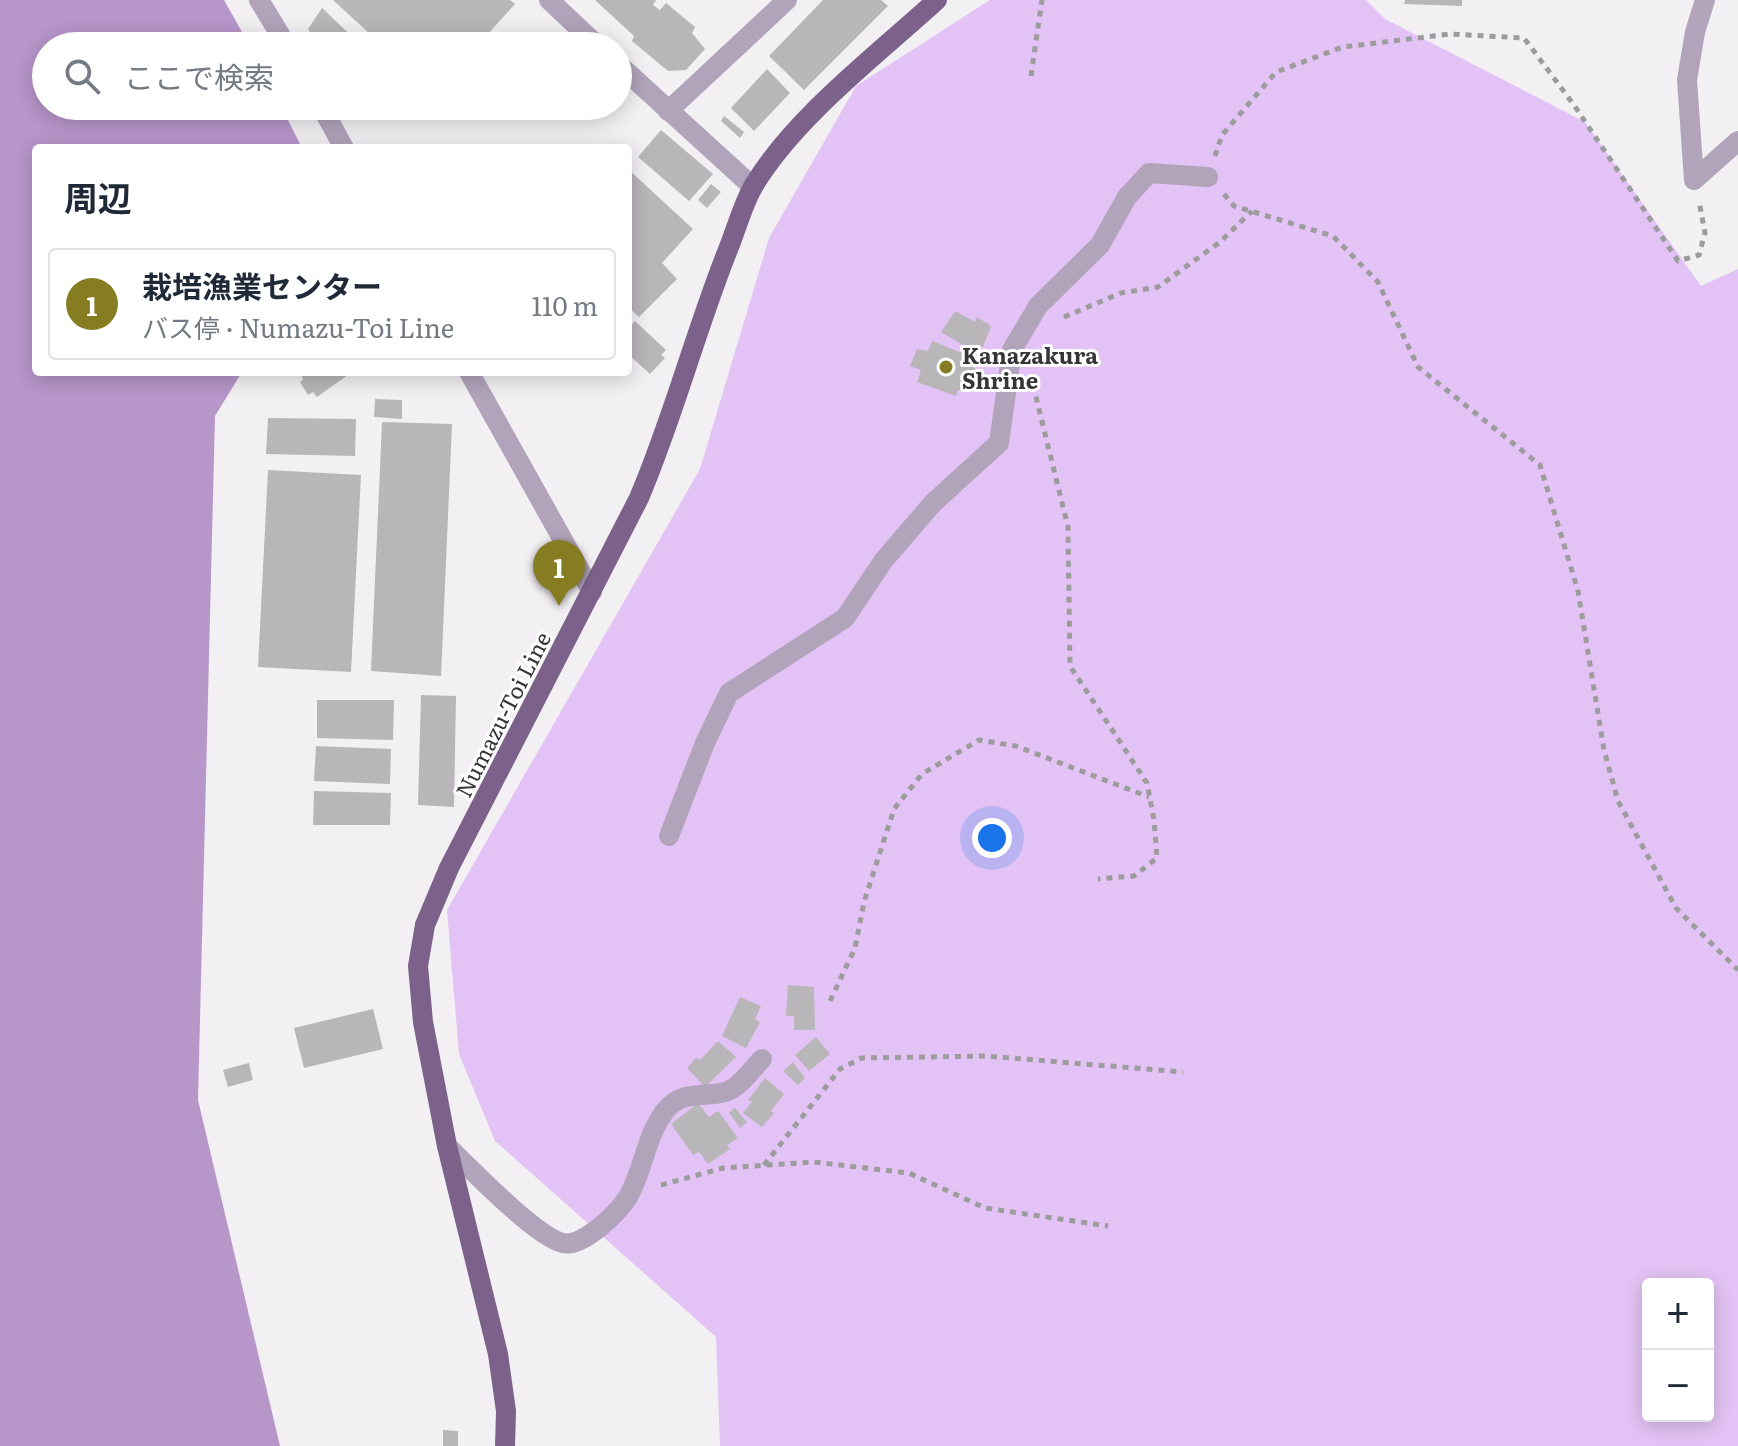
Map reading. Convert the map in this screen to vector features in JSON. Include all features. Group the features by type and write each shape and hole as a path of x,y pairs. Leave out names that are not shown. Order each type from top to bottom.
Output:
{"main road":[{"name":"Numazu-Toi Line","path":"505,1446 506,1411 498,1354 447,1146 423,1022 418,966 425,925 449,868 639,498 664,439 719,272 753,187 782,146 822,105 937,0"}],"street":[{"path":"259,0 278,32"},
{"path":"549,0 583,32"},
{"path":"668,111 787,0"},
{"path":"1694,180 1687,80 1695,32 1705,0"},
{"path":"632,77 753,187"},
{"path":"329,120 342,144"},
{"path":"1694,180 1738,141"},
{"path":"1694,180 1738,159"},
{"path":"669,836 705,743 729,693 845,618 884,560 933,503 999,443 1012,350 1038,306 1100,245 1127,197 1149,173 1208,177"},
{"path":"471,376 592,592"},
{"path":"447,1146 546,1235 564,1244 576,1243 623,1206 656,1125 667,1109 698,1093 733,1089 762,1059"}],"path":[{"path":"1031,76 1042,0"},
{"path":"1694,180 1705,233 1699,255 1678,261 1574,105 1524,38 1450,34 1343,47 1276,72 1222,135 1208,177 1234,206 1333,236 1378,282 1418,367 1540,465 1578,591 1604,750 1618,801 1676,908 1738,970"},
{"path":"1021,335 1121,293 1158,287 1220,242 1252,211"},
{"path":"1032,379 1068,527 1070,666 1147,783 1150,798 1157,858 1134,876 1098,879"},
{"path":"830,1001 855,948 864,902 894,809 922,774 979,740 1016,746 1150,798"},
{"path":"764,1165 840,1069 862,1058 986,1056 1183,1072"},
{"path":"631,1192 723,1168 814,1162 909,1173 985,1208 1108,1226"}],"shaded area":[{"path":"0,0 224,0 242,32 32,32 32,120 288,120 300,144 32,144 32,376 240,376 215,416 198,1100 280,1446 0,1446"},
{"path":"990,0 1366,0 1385,19 1585,122 1701,286 1738,269 1738,1446 720,1446 716,1337 495,1141 459,1054 447,910 700,469 769,238 856,86"}],"building":[{"path":"333,0 510,0 515,4 490,32 368,32"},
{"path":"595,0 656,0 653,5 660,10 666,3 695,27 692,33 705,49 686,70 668,71 632,41 634,36"},
{"path":"823,0 881,0 888,6 804,90 769,56"},
{"path":"1405,0 1462,0 1462,6 1404,4"},
{"path":"322,8 347,32 310,32 308,29"},
{"path":"767,69 790,93 754,131 731,108"},
{"path":"724,116 744,132 740,138 721,121"},
{"path":"661,130 713,174 689,201 638,157"},
{"path":"632,173 693,229 662,263 677,279 639,317 632,311"},
{"path":"711,184 721,192 707,208 698,200"},
{"path":"955,311 975,322 977,317 991,326 983,347 980,346 975,352 941,332"},
{"path":"635,321 666,350 661,355 665,358 650,374 632,358 632,324"},
{"path":"932,341 970,356 968,360 975,362 972,367 986,373 979,391 966,386 965,391 958,390 956,396 917,382 921,370 910,366 917,349 928,351"},
{"path":"302,376 346,376 317,397 313,392 308,395 300,382"},
{"path":"375,399 402,400 402,419 374,417"},
{"path":"268,418 356,419 355,456 266,454"},
{"path":"382,422 452,424 441,676 371,671"},
{"path":"268,470 361,475 351,672 258,667"},
{"path":"421,695 456,696 454,807 418,805"},
{"path":"317,700 394,700 393,740 317,738"},
{"path":"316,746 391,749 390,784 314,781"},
{"path":"314,791 391,793 390,825 313,825"},
{"path":"788,985 814,987 815,1030 794,1030 794,1016 786,1016"},
{"path":"740,997 761,1006 755,1019 760,1022 746,1048 722,1036"},
{"path":"373,1009 383,1049 304,1068 294,1028"},
{"path":"816,1037 830,1054 809,1071 795,1055"},
{"path":"718,1041 736,1057 705,1087 687,1068 696,1058 700,1060"},
{"path":"793,1062 805,1078 798,1085 783,1071"},
{"path":"249,1063 253,1080 228,1087 223,1070"},
{"path":"765,1078 784,1094 762,1127 743,1113 752,1102 748,1100"},
{"path":"698,1103 709,1117 718,1111 738,1138 727,1145 730,1149 708,1164 699,1152 693,1155 671,1124"},
{"path":"735,1108 747,1122 740,1128 729,1113"},
{"path":"443,1430 458,1431 458,1446 443,1446"}],"place":[{"name":"Kanazakura Shrine","path":"946,367"},
{"name":"栽培漁業センター","path":"559,606"}]}
